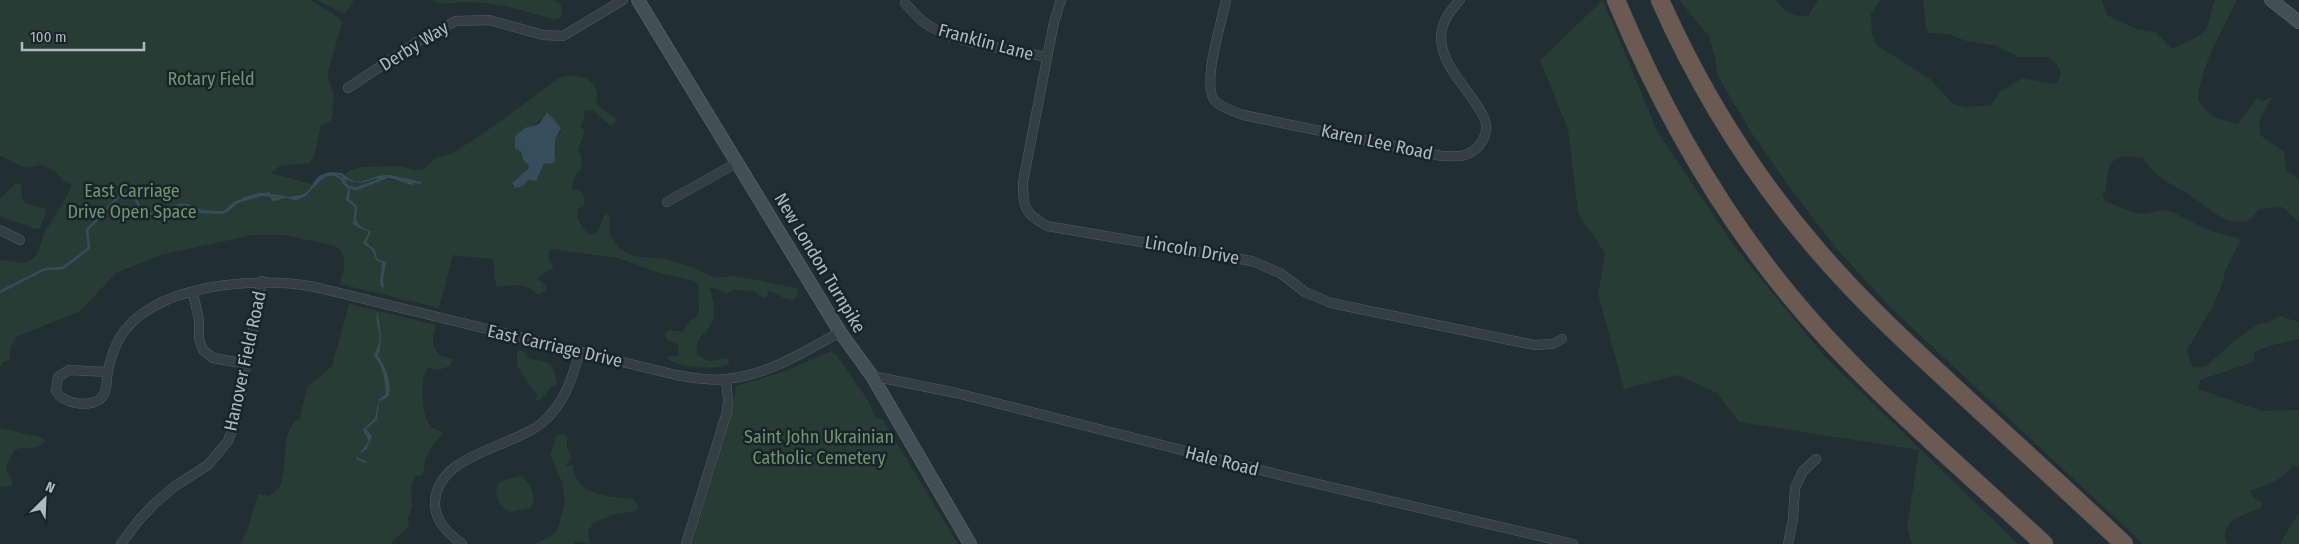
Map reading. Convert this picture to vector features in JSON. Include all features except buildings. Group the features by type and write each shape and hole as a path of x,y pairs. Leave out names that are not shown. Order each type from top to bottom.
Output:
{"highway":[{"path":"1616,0 1655,88 1686,146 1722,205 1770,271 1813,323 1858,370 2044,544"},
{"path":"1660,0 1695,72 1728,127 1771,192 1812,244 1849,285 1896,332 2124,544"}],"street":[{"name":"Derby Way","path":"348,88 426,36 456,21 489,20 543,35 563,36 623,0"},
{"name":"New London Turnpike","path":"638,0 840,332 872,376 970,544"},
{"name":"Lincoln Drive","path":"1061,0 1054,22 1023,182 1023,204 1030,216 1046,226 1252,261 1280,273 1305,292 1330,303 1372,313 1534,345 1553,344 1562,339"},
{"name":"Karen Lee Road","path":"1226,0 1212,66 1209,90 1215,102 1243,115 1442,156 1465,155 1479,147 1486,136 1485,120 1444,55 1441,36 1447,14 1460,0"},
{"path":"2271,0 2299,22"},
{"name":"Franklin Lane","path":"905,3 915,15 930,27 952,36 1047,57"},
{"path":"667,202 738,162"},
{"path":"0,230 20,240"},
{"name":"East Carriage Drive","path":"107,372 66,371 58,377 56,391 59,397 66,401 97,401 105,392 107,372 119,339 132,322 156,304 193,292 228,284 262,282 296,284 315,288 676,375 726,379 772,368 840,332"},
{"name":"Hanover Field Road","path":"121,544 154,504 175,486 208,464 228,441 236,419 262,282"},
{"path":"193,292 199,320 199,339 203,350 213,358 247,364"},
{"path":"462,544 445,530 438,518 435,505 436,493 443,477 461,463 542,423 557,408 565,395 580,352"},
{"name":"Hale Road","path":"872,376 956,393 1284,476 1573,544"},
{"path":"686,544 726,412 728,400 726,379"},
{"path":"1788,544 1796,488 1803,471 1816,459"}],"green space":[{"path":"0,0 311,0 339,18 342,23 328,72 334,96 332,118 321,125 314,157 309,163 280,166 271,173 314,185 319,179 334,174 342,176 343,185 350,191 343,179 356,184 384,178 413,185 413,183 390,177 378,178 356,183 351,182 344,175 350,170 362,167 399,166 415,170 424,169 437,157 451,154 481,135 559,78 570,76 582,77 592,82 595,87 597,105 615,117 616,120 613,125 609,125 593,110 583,111 585,115 581,127 585,131 578,150 582,159 581,169 575,176 572,190 579,190 585,198 584,206 577,210 577,214 580,224 587,233 590,235 597,232 607,214 609,216 610,235 620,249 633,256 664,259 692,267 715,278 735,276 797,288 798,295 793,300 789,300 768,291 767,297 763,298 752,290 734,289 727,294 718,289 710,288 714,304 714,316 711,325 698,342 697,355 709,361 728,358 729,364 698,368 681,365 667,359 668,356 679,356 678,345 666,339 665,333 669,330 683,332 690,320 696,317 699,311 698,284 694,281 659,273 618,258 552,249 548,253 549,260 554,267 537,278 545,285 546,290 538,295 527,287 518,285 496,287 493,259 453,255 439,308 340,284 344,268 344,258 340,249 335,246 285,235 253,235 160,255 116,273 80,311 16,337 10,348 10,360 3,362 0,367 0,260 24,263 35,257 45,232 68,194 71,184 63,180 54,170 41,165 26,168 0,156","holes":["547,112 561,132 555,140 556,155 542,167 538,178 533,181 527,180 523,186 513,187 512,183 528,169 529,165 523,160 516,135 536,123"]},
{"path":"317,0 354,0 345,14"},
{"path":"432,0 555,0 561,5 562,13 560,18 554,20 499,5 476,2 445,4"},
{"path":"1603,0 1657,131 1735,247 1826,358 2018,544 1912,544 1907,527 1919,450 1739,422 1717,393 1678,375 1624,389 1598,294 1605,253 1578,213 1568,129 1540,60"},
{"path":"1679,0 1776,0 1786,11 1794,15 1808,16 1818,0 1880,0 1871,13 1872,34 1876,45 1930,79 1953,104 1967,107 1991,105 2000,92 2022,78 2054,84 2058,81 2061,72 2049,57 2019,57 1997,46 1966,41 1949,34 1930,33 1926,28 1923,0 2102,0 2107,15 2136,29 2155,32 2172,49 2193,39 2206,29 2215,0 2237,0 2208,61 2203,74 2198,100 2206,111 2215,117 2238,124 2257,98 2263,101 2272,97 2259,122 2260,135 2284,152 2287,171 2299,179 2299,222 2282,207 2260,209 2245,222 2221,217 2164,180 2147,165 2143,158 2124,157 2113,161 2108,172 2106,191 2102,194 2105,201 2134,213 2145,214 2162,210 2172,212 2210,231 2241,239 2225,271 2223,282 2213,306 2187,350 2193,368 2206,366 2239,337 2257,325 2273,321 2279,316 2299,322 2299,339 2269,346 2255,352 2253,362 2200,380 2198,389 2262,411 2299,410 2299,467 2293,465 2279,479 2250,491 2253,498 2262,502 2261,508 2241,516 2230,524 2225,536 2227,544 2143,544 1890,307 1835,247 1751,132 1718,76 1709,36"},
{"path":"15,184 21,184 22,197 25,203 47,209 40,228 33,229 0,216 0,199"},
{"path":"349,304 436,325 433,337 435,348 439,355 453,359 450,366 438,370 428,368 423,380 423,406 427,421 433,429 441,431 442,435 433,445 425,459 423,475 416,476 411,487 412,507 408,518 409,526 390,544 240,544 248,528 258,494 269,496 280,487 284,469 286,438 294,422 300,418 307,387 332,366"},
{"path":"519,350 523,351 530,359 547,362 554,371 557,384 551,387 539,401 536,400 537,395 517,366 517,352"},
{"name":"Saint John Ukrainian Catholic Cemetery","path":"830,352 836,354 869,402 876,418 883,420 958,544 692,544 730,420 736,386 785,371"},
{"path":"0,428 40,437 45,441 39,446 14,451 6,468 13,483 11,487 0,486"},
{"path":"564,434 567,436 567,448 572,458 566,464 567,466 573,464 579,483 594,493 634,499 638,506 635,511 616,514 593,523 588,532 590,544 575,541 573,544 535,544 557,531 565,503 562,482 550,454 557,435"},
{"path":"520,475 532,490 533,504 530,508 510,512 502,507 498,501 496,494 497,485 500,482"},
{"path":"2299,512 2299,544 2280,544"}],"water":[{"path":"547,112 561,128 555,140 555,161 544,164 536,181 528,180 523,186 515,188 512,183 528,169 529,165 523,160 521,152 515,148 515,136 525,128 539,124"},
{"path":"330,172 342,173 348,178 359,182 386,175 397,176 414,183 413,185 386,178 362,183 343,179 350,189 349,199 357,206 356,220 359,225 371,232 366,242 375,250 377,259 386,262 383,279 384,288 380,286 382,262 377,261 372,250 363,243 368,231 353,224 355,207 346,200 348,189 342,183 342,176 334,174 322,177 306,196 298,200 285,198 273,201 268,194 238,203 227,212 221,214 193,213 195,211 224,211 235,201 269,192 274,198 302,195 308,191 319,176"},
{"path":"377,311 381,339 378,356 387,374 390,390 389,395 379,402 377,420 366,429 372,436 366,450 359,454 369,441 363,430 375,418 379,399 386,394 382,369 374,356 379,338"},
{"path":"359,454 357,458 367,461 366,463 357,460 356,458"}],"waterway":[{"path":"313,187 322,177 331,174 340,177 348,187 356,189 387,177"},
{"path":"404,179 420,183"},
{"path":"0,292 45,269 63,268 89,248 87,230 122,193 127,193 136,199 143,213 148,214 183,205 201,211 214,212"},
{"path":"243,199 260,194 284,197"}],"park label":[{"name":"Rotary Field","path":"211,79"},
{"name":"East Carriage Drive Open Space","path":"132,201"}]}
